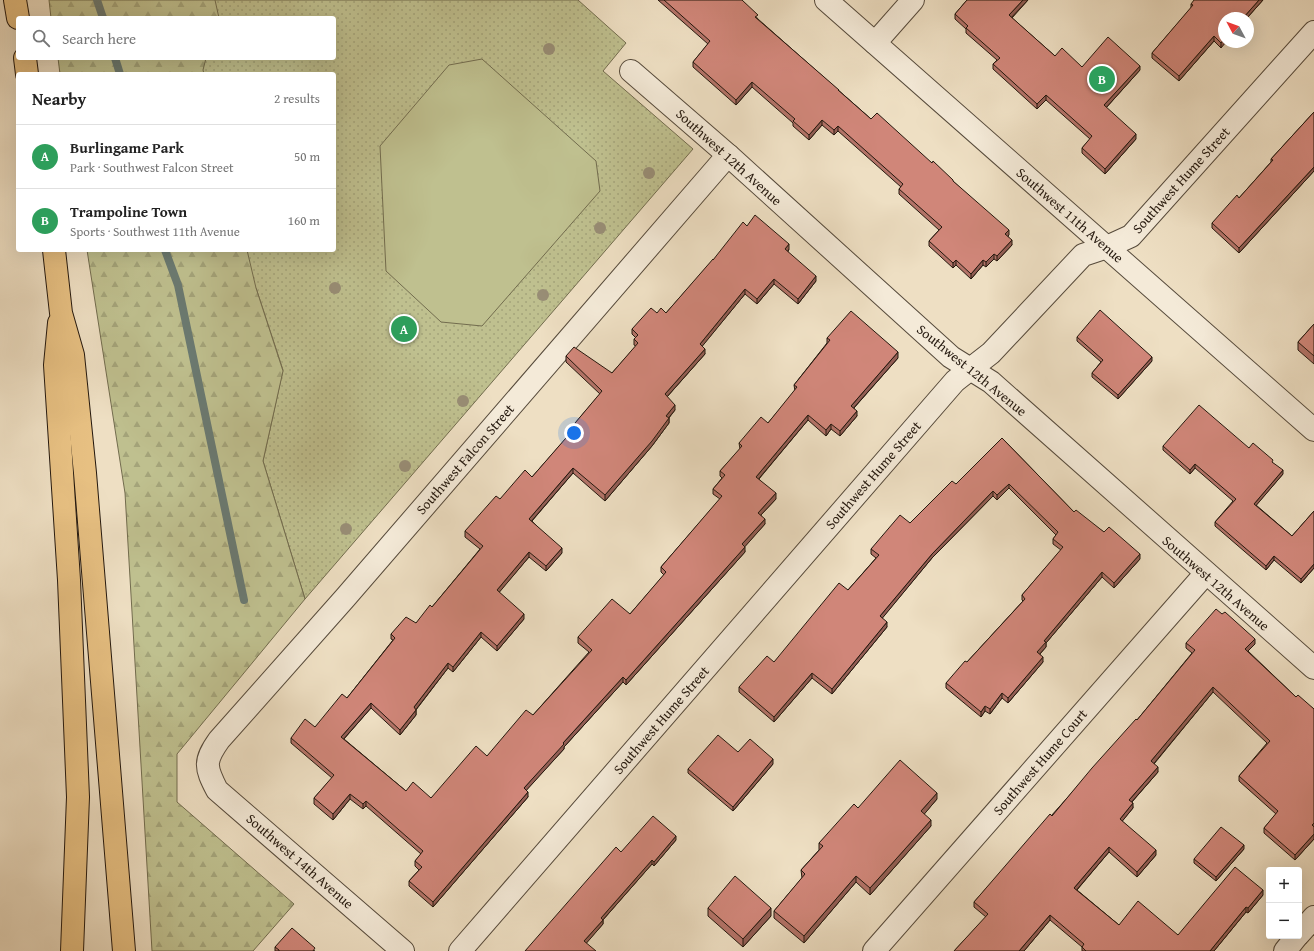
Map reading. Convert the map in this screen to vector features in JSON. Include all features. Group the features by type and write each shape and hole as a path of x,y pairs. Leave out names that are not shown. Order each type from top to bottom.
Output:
{"highway":[{"path":"14,0 18,16"},
{"path":"25,60 27,72"},
{"path":"54,252 61,313 73,355 85,473 124,951"},
{"path":"61,313 55,365 69,580 78,797 72,951"}],"street":[{"name":"Southwest 11th Avenue","path":"826,0 1314,430"},
{"path":"875,43 913,0"},
{"name":"Southwest Hume Street","path":"460,951 950,387 991,353 1083,255 1107,247 1131,236 1314,32"},
{"name":"Southwest 12th Avenue","path":"631,71 728,155 951,358 991,382 1314,668"},
{"name":"Southwest Falcon Street","path":"207,764 211,751 219,740 345,598 728,155"},
{"name":"Southwest Hume Court","path":"874,951 1206,573"},
{"name":"Southwest 14th Avenue","path":"207,764 210,776 217,790 403,951"},
{"path":"1302,930 1314,917"},
{"path":"1285,951 1295,939"}],"green space":[{"path":"49,0 215,0 219,16 51,16"},
{"path":"134,0 578,0 626,43 603,71 693,149 305,599 263,461 283,370 256,288 195,252 336,252 336,72 151,72 148,60 336,60 336,16 138,16"},
{"path":"482,59 596,161 600,191 482,326 441,322 386,271 380,146 449,65"},
{"path":"58,60 206,60 204,72 60,72"},
{"path":"87,252 247,252 256,288 283,371 263,461 305,599 177,754 177,802 294,904 253,951 152,951 125,493"}],"building":[{"path":"664,0 742,0 758,15 755,17 871,119 877,113 932,163 933,161 953,181 1009,230 1005,234 1012,240 997,256 994,254 986,262 983,260 971,274 956,260 953,263 929,241 942,227 899,189 903,184 838,126 834,130 822,120 809,135 793,121 795,119 752,82 736,100 693,62 710,41"},
{"path":"967,0 1023,0 1009,15 1055,56 1062,48 1082,67 1108,37 1140,66 1104,105 1136,134 1105,169 1082,148 1092,136 1046,95 1037,104 993,64 1000,58 966,28 968,26 955,14"},
{"path":"1194,0 1259,0 1248,12 1218,12 1218,40 1214,36 1179,76 1152,53 1193,5 1191,4"},
{"path":"1314,112 1314,167 1239,248 1212,223 1237,195 1239,198 1273,160 1271,159"},
{"path":"755,215 789,244 785,249 816,276 798,299 774,279 757,299 745,289 700,344 705,349 665,394 675,405 666,416 669,418 652,441 605,495 573,468 529,519 562,548 546,566 529,552 497,590 524,614 497,646 481,632 453,667 448,663 414,707 416,710 400,730 371,703 341,737 406,791 413,782 431,798 476,746 487,756 526,710 533,715 592,650 578,637 612,599 630,614 666,572 661,567 722,496 713,489 725,475 720,471 742,446 739,443 761,417 768,423 797,387 794,385 830,340 827,338 851,311 898,352 851,406 857,411 840,431 831,424 826,430 808,415 756,477 776,493 758,513 765,519 742,544 745,547 626,680 623,677 563,743 564,744 524,788 528,792 433,902 409,881 422,867 415,861 423,851 366,801 363,804 350,794 333,814 314,798 334,775 291,738 305,719 315,727 342,694 347,698 395,638 391,634 406,617 416,623 430,605 432,607 483,546 465,531 496,496 500,499 525,470 532,477 572,431 570,429 602,391 566,356 574,347 612,373 638,343 634,339 638,335 632,329 651,308 657,313 661,308 666,313 713,260 743,222 747,226"},
{"path":"1100,310 1152,357 1118,395 1092,373 1103,360 1077,337"},
{"path":"1314,324 1314,356 1298,342"},
{"path":"1199,405 1249,448 1253,443 1273,460 1272,462 1283,470 1254,504 1292,536 1314,511 1314,564 1301,579 1274,556 1266,566 1215,522 1236,499 1195,464 1190,470 1163,446"},
{"path":"1002,438 1074,512 1076,510 1104,532 1109,527 1140,554 1114,583 1102,572 1044,641 1046,642 1037,652 1043,657 1008,698 1002,693 990,709 985,706 981,712 946,683 965,661 967,662 1025,599 1022,595 1063,547 1053,539 1058,532 1009,484 997,495 993,491 932,554 880,616 887,622 832,689 812,673 774,717 739,687 767,656 774,662 839,583 848,590 879,555 871,549 900,515 910,523 952,481 956,484"},
{"path":"1216,609 1222,614 1225,612 1255,639 1245,649 1296,697 1298,695 1314,709 1314,823 1312,825 1314,827 1314,834 1295,855 1264,828 1278,811 1239,776 1270,741 1213,687 1151,761 1158,767 1129,800 1133,803 1120,819 1156,850 1137,872 1109,847 1074,888 1119,925 1138,901 1178,935 1235,867 1263,890 1248,908 1246,907 1210,951 1086,951 1082,947 1084,944 1050,915 1019,951 954,951 988,914 974,902 1050,814 1052,816 1092,768 1136,719 1137,720 1195,650 1186,643"},
{"path":"718,735 738,752 750,739 773,759 733,807 688,769"},
{"path":"900,760 937,793 921,811 931,820 870,888 856,876 804,936 774,911 805,874 801,870 823,846 819,843 854,804 858,808"},
{"path":"653,816 676,836 654,862 652,860 601,918 603,920 584,941 596,951 525,951 616,847 621,852"},
{"path":"1221,827 1244,845 1216,877 1194,859"},
{"path":"735,876 771,908 743,939 708,908"},
{"path":"292,928 315,948 313,951 279,951 275,947"}],"waterway":[{"path":"97,0 102,16"},
{"path":"116,60 119,72"},
{"path":"166,252 178,285 244,600"}],"place":[{"name":"Trampoline Town","path":"1102,79"},
{"name":"Burlingame Park","path":"404,329"}]}
